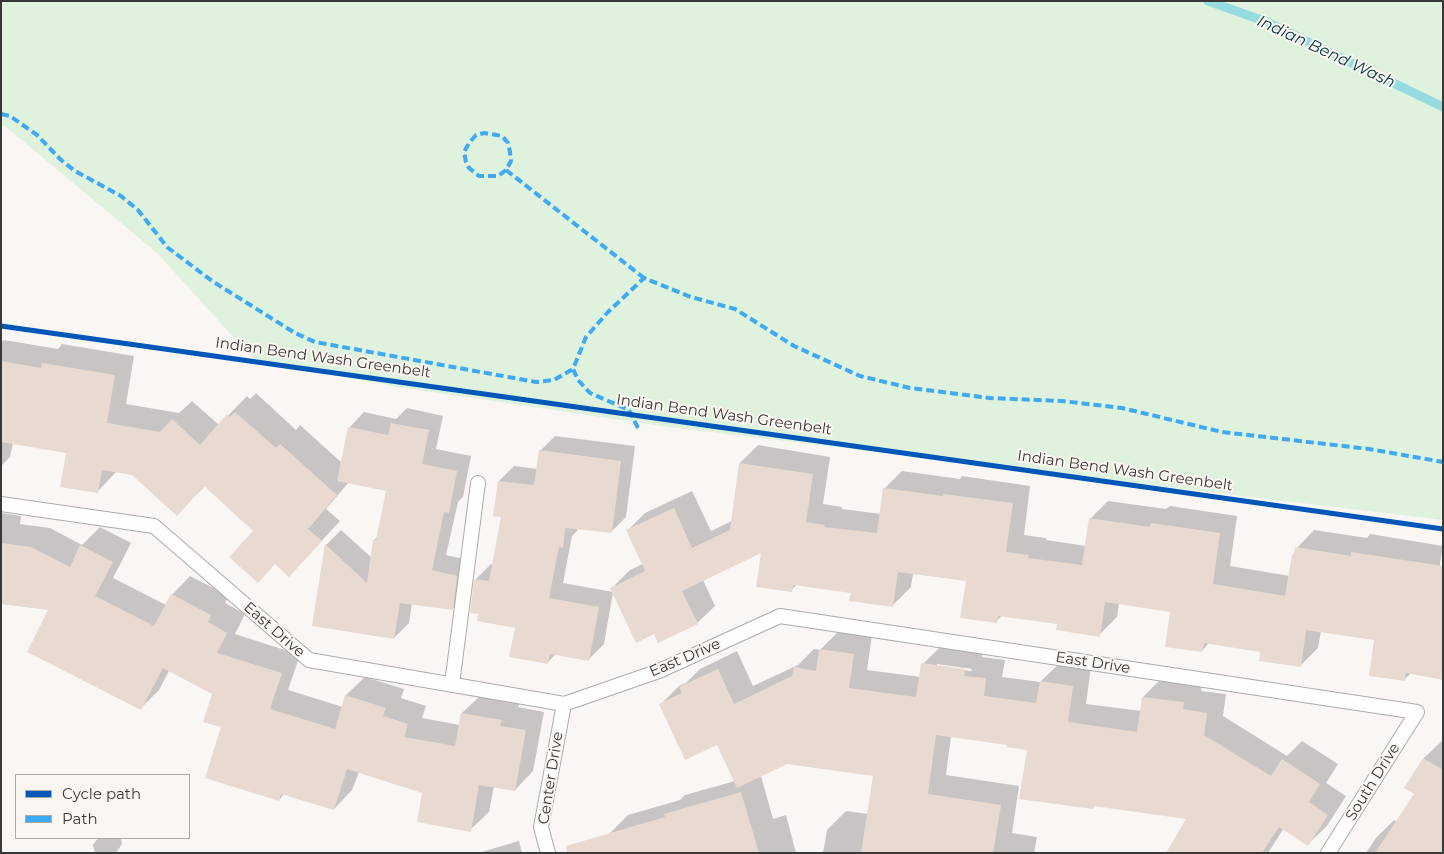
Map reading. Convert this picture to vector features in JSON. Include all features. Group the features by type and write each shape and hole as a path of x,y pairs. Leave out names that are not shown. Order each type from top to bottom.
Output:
{"lane":[{"path":"452,684 478,483"},
{"name":"East Drive","path":"1,504 154,526 309,660 564,704 659,671 780,616 1417,712"},
{"name":"Center Drive","path":"548,853 541,827 564,704"},
{"name":"South Drive","path":"1328,853 1417,712"}],"green space":[{"path":"1,1 1443,1 1443,520 669,427 404,388 255,361 158,254 5,126 1,126"}],"building":[{"path":"1,361 41,368 42,363 115,375 107,423 160,432 172,419 200,445 227,414 230,417 235,412 276,448 280,444 337,495 308,529 322,541 289,577 275,564 258,583 229,557 253,531 204,486 177,516 132,475 102,470 98,493 60,487 66,453 1,442"},
{"path":"391,423 429,430 422,464 457,471 449,513 444,512 432,570 457,576 453,610 400,603 394,639 312,626 325,544 367,583 373,540 376,540 386,491 337,481 348,427 388,435"},
{"path":"539,450 621,461 612,533 565,528 563,548 559,547 549,598 599,607 589,661 550,654 548,664 509,657 515,628 477,621 478,614 470,613 474,579 489,581 501,517 493,516 498,481 534,485"},
{"path":"739,463 813,474 806,522 825,525 824,527 877,533 883,488 1013,503 1006,552 1029,555 1028,558 1082,565 1089,518 1150,527 1151,523 1220,533 1213,584 1285,596 1295,547 1351,556 1351,552 1443,566 1443,680 1406,673 1405,681 1369,676 1374,640 1306,630 1301,667 1259,661 1260,652 1204,643 1202,652 1165,647 1170,612 1105,602 1100,637 1056,630 1057,624 998,616 997,623 960,618 966,581 898,572 893,607 849,601 851,593 793,585 792,592 756,587 761,553 682,591 698,624 658,643 654,634 636,643 610,588 645,571 626,530 674,508 692,548 730,530"},
{"path":"1,543 31,547 70,567 80,545 113,562 95,596 154,626 171,594 211,615 208,622 227,633 217,653 282,673 270,709 335,729 345,695 386,708 383,716 408,724 404,737 455,746 461,713 502,720 500,726 526,730 515,791 479,785 471,832 417,822 422,793 347,769 334,810 281,794 279,801 205,778 221,727 203,722 212,694 163,668 141,710 27,652 48,610 1,604"},
{"path":"819,649 854,654 849,688 916,697 921,663 965,669 964,676 986,678 984,696 1036,703 1040,681 1073,686 1068,722 1137,732 1142,697 1184,702 1183,709 1207,713 1204,735 1271,776 1282,759 1320,784 1309,802 1328,815 1308,846 1279,827 1262,853 1166,853 1186,819 1094,806 1093,809 1019,799 1027,750 1006,747 1007,745 936,735 928,794 1001,805 993,853 861,853 873,776 787,764 737,788 717,745 685,760 659,704 682,693 679,687 718,669 734,704 792,676 794,667 816,671"},
{"path":"1423,758 1443,770 1443,853 1375,853 1414,794 1404,788"},
{"path":"741,792 759,853 567,853 566,846 665,817 664,814"}],"waterway":[{"name":"Indian Bend Wash","path":"1208,1 1267,22 1443,107"}],"marked path":[{"path":"1,114 10,116 37,135 60,159 75,171 121,196 138,210 167,247 212,281 295,333 315,342 536,382 554,380 573,369"},
{"path":"506,170 498,176 479,176 469,168 464,152 476,135 484,133 502,136 508,143 510,152 511,161 506,170 644,278"},
{"path":"638,428 629,410 590,393 578,380 573,369 586,337 608,312 644,278 691,297 735,309 794,346 860,376 910,388 989,398 1062,401 1122,408 1222,432 1369,449 1443,462"}],"cycle path":[{"name":"Indian Bend Wash Greenbelt","path":"1,326 1443,529"}]}
